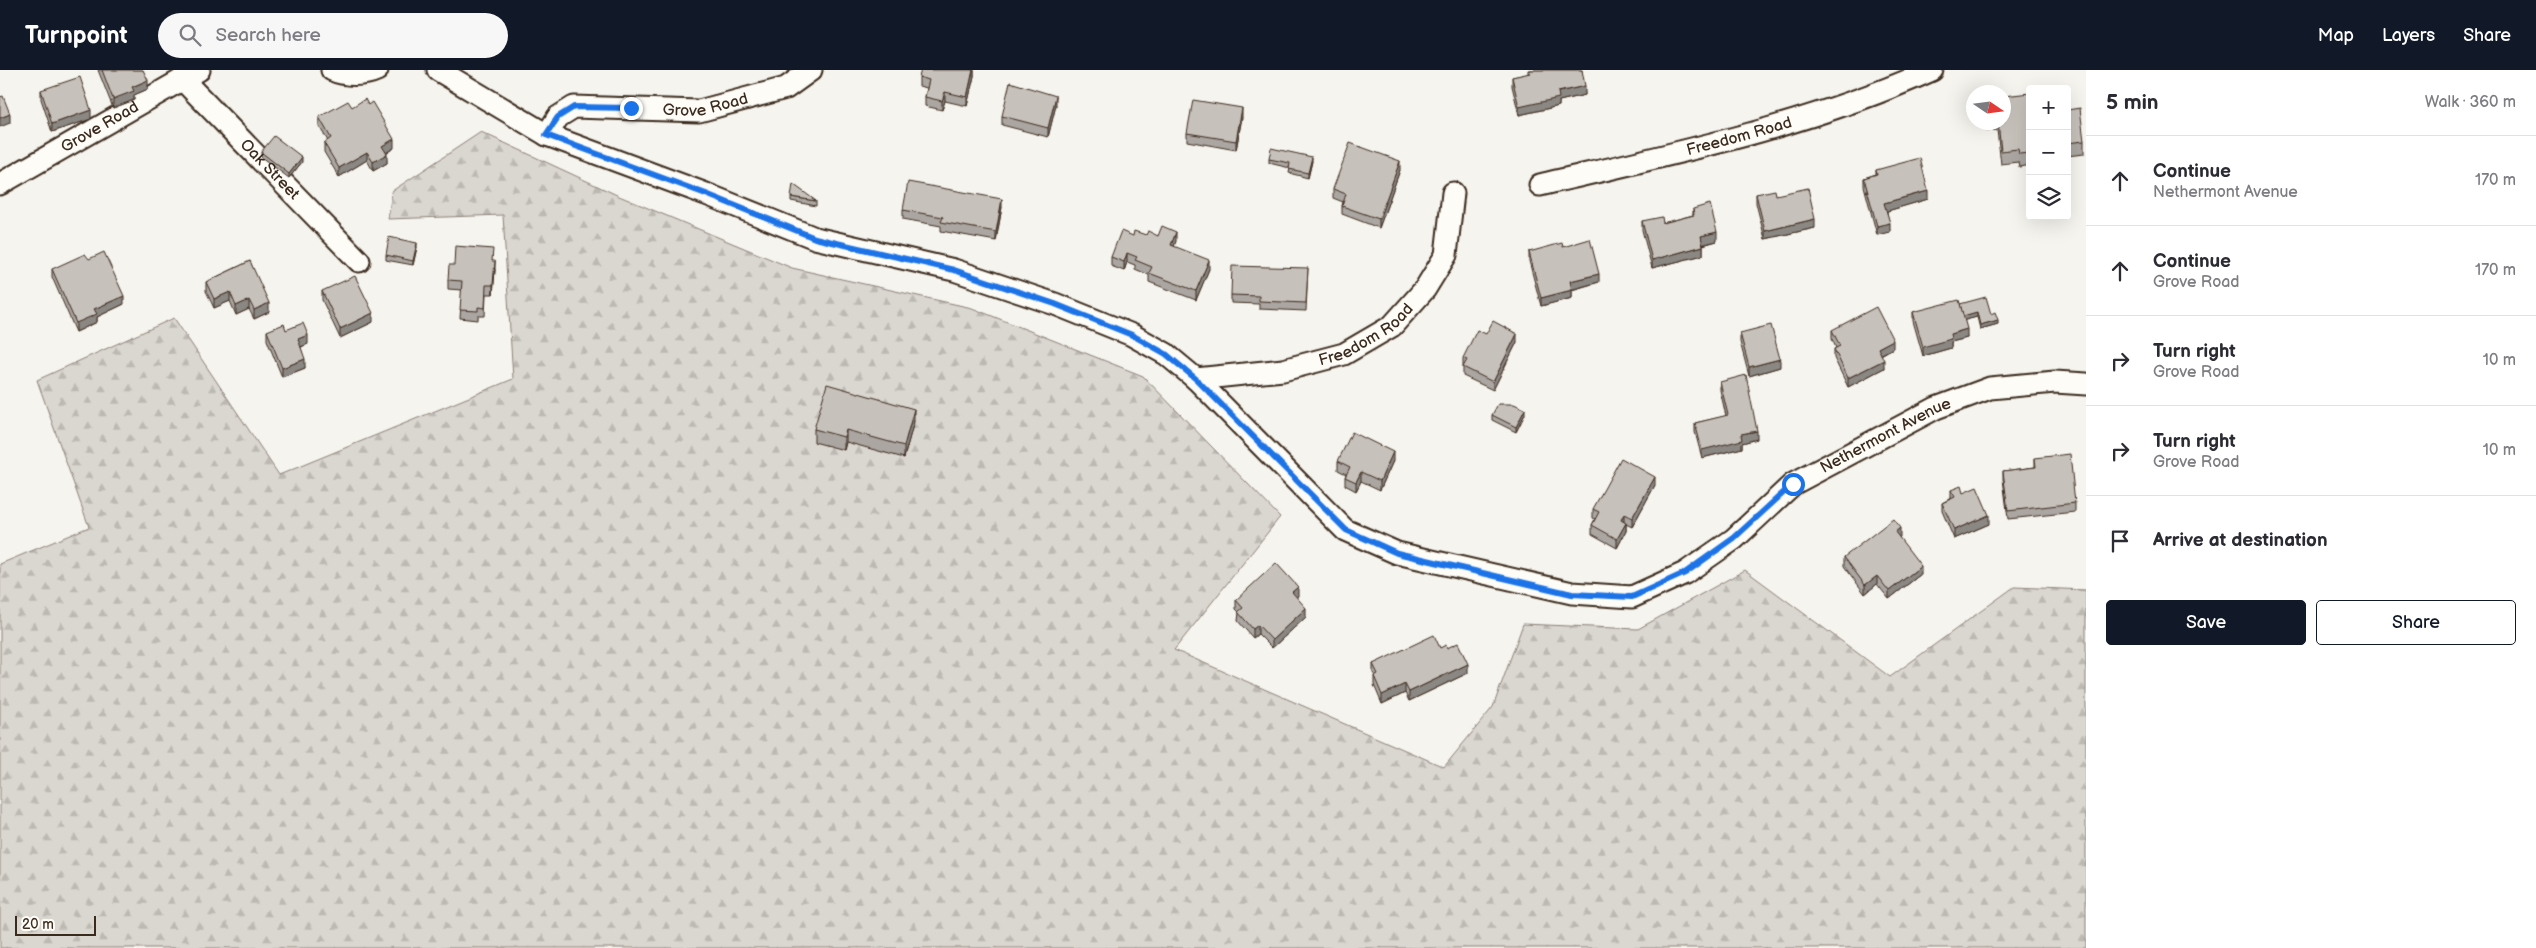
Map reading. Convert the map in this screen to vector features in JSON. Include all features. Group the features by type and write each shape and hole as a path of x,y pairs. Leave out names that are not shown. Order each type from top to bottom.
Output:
{"street":[{"path":"332,70 341,74 370,73 377,70"},
{"path":"438,70 546,135 706,194 815,238 954,270 1055,304 1132,335 1166,354 1196,379"},
{"name":"Grove Road","path":"546,135 558,117 574,107 699,110 786,88 811,70"},
{"name":"Freedom Road","path":"1540,185 1794,122 1890,89 1932,70"},
{"name":"Grove Road","path":"0,184 191,74"},
{"name":"Oak Street","path":"191,74 359,261"},
{"name":"Freedom Road","path":"1196,379 1283,370 1344,354 1392,326 1425,288 1446,255 1453,193"},
{"name":"Nethermont Avenue","path":"1196,379 1346,530 1397,553 1572,594 1632,597 1685,573 1702,562 1734,538 1793,484 1936,408 1990,388 2055,382 2086,384"}],"green space":[{"path":"481,132 619,196 792,268 972,308 1143,376 1280,517 1174,650 1444,767 1493,707 1523,624 1638,629 1745,570 1890,677 2014,587 2086,590 2086,948 0,948 0,564 89,527 37,380 174,318 279,475 513,379 503,215 388,219 392,191"}],"building":[{"path":"102,70 143,70 148,80 132,87 134,91 113,99"},
{"path":"921,70 973,70 967,97 945,92 942,101 925,97 929,80 919,77"},
{"path":"1529,70 1582,70 1585,86 1558,92 1559,98 1519,107 1512,77 1530,73"},
{"path":"80,77 91,110 52,124 41,90"},
{"path":"1010,82 1056,96 1048,128 1002,116"},
{"path":"2026,93 2026,153 2019,154 2018,149 2001,151 1999,130 2011,130 2011,95"},
{"path":"3,96 10,114 0,118 0,97"},
{"path":"365,99 368,105 372,102 394,139 382,146 387,154 373,162 367,152 339,168 324,143 331,138 319,117 348,101 352,107"},
{"path":"1193,100 1242,108 1236,141 1187,133"},
{"path":"2080,108 2084,141 2071,143 2071,109"},
{"path":"274,136 302,157 289,174 261,152"},
{"path":"1350,143 1400,161 1379,219 1342,206 1346,194 1333,189"},
{"path":"1271,148 1312,157 1308,173 1289,169 1290,163 1269,159"},
{"path":"1920,158 1928,191 1884,203 1890,223 1877,226 1864,178 1877,174 1876,170"},
{"path":"908,182 1002,199 996,232 941,222 943,217 903,210"},
{"path":"793,184 816,201 791,197"},
{"path":"1808,188 1815,219 1765,231 1756,194 1775,190 1776,195"},
{"path":"1710,204 1717,232 1701,236 1703,246 1652,260 1642,221 1662,217 1663,223 1694,215 1693,209"},
{"path":"1162,226 1176,232 1171,245 1209,260 1196,291 1149,273 1152,267 1135,260 1137,257 1127,253 1124,262 1111,257 1121,231 1133,236 1134,231 1146,235 1148,231 1158,236"},
{"path":"389,237 417,243 413,261 386,255"},
{"path":"1590,239 1599,274 1570,281 1572,290 1541,298 1529,252 1562,243 1563,247"},
{"path":"455,246 493,249 492,261 495,261 493,285 486,285 485,308 478,307 478,311 460,310 462,281 448,280 449,265 454,265"},
{"path":"104,252 124,296 94,309 97,314 76,323 52,269 85,254 89,259"},
{"path":"250,261 269,303 254,310 249,300 236,306 230,292 214,299 206,282"},
{"path":"1232,266 1308,268 1306,303 1259,301 1259,296 1231,295"},
{"path":"355,276 373,313 340,329 322,291"},
{"path":"1986,297 1991,314 1995,312 1998,320 1980,325 1977,312 1963,316 1960,304"},
{"path":"1959,300 1967,329 1950,334 1951,339 1923,347 1913,312"},
{"path":"1876,307 1893,340 1878,348 1884,360 1848,378 1834,349 1840,346 1832,330"},
{"path":"1493,321 1517,334 1493,382 1463,367 1467,360 1463,358 1477,330 1486,334"},
{"path":"303,323 308,335 298,339 305,359 282,368 267,331 284,324 286,330"},
{"path":"1771,325 1780,359 1749,367 1740,333"},
{"path":"1746,375 1757,431 1741,434 1742,440 1702,450 1695,423 1728,415 1720,382"},
{"path":"827,384 914,409 904,446 846,430 844,437 814,429"},
{"path":"1498,404 1514,404 1525,409 1516,427 1492,415"},
{"path":"1352,432 1393,452 1380,481 1361,472 1356,482 1345,477 1350,467 1338,461"},
{"path":"2070,454 2075,503 2008,511 2003,471 2036,467 2035,458"},
{"path":"1621,458 1655,477 1632,518 1624,514 1621,520 1626,523 1617,539 1592,525 1599,512 1593,509"},
{"path":"1961,486 1963,493 1977,487 1989,515 1954,530 1942,503 1955,497 1951,490"},
{"path":"1893,519 1900,528 1895,532 1921,566 1889,591 1877,576 1865,585 1844,557"},
{"path":"1276,563 1298,587 1292,592 1306,608 1272,640 1258,625 1253,629 1238,612 1243,608 1236,600"},
{"path":"1434,635 1440,648 1446,645 1447,648 1458,643 1468,664 1409,692 1405,684 1382,695 1374,676 1378,674 1373,664"}],"route":[{"path":"631,108 574,107 558,117 546,135 706,194 815,238 954,270 1055,304 1132,335 1166,354 1196,379 1346,530 1397,553 1572,594 1632,597 1685,573 1734,538 1793,484"}]}
